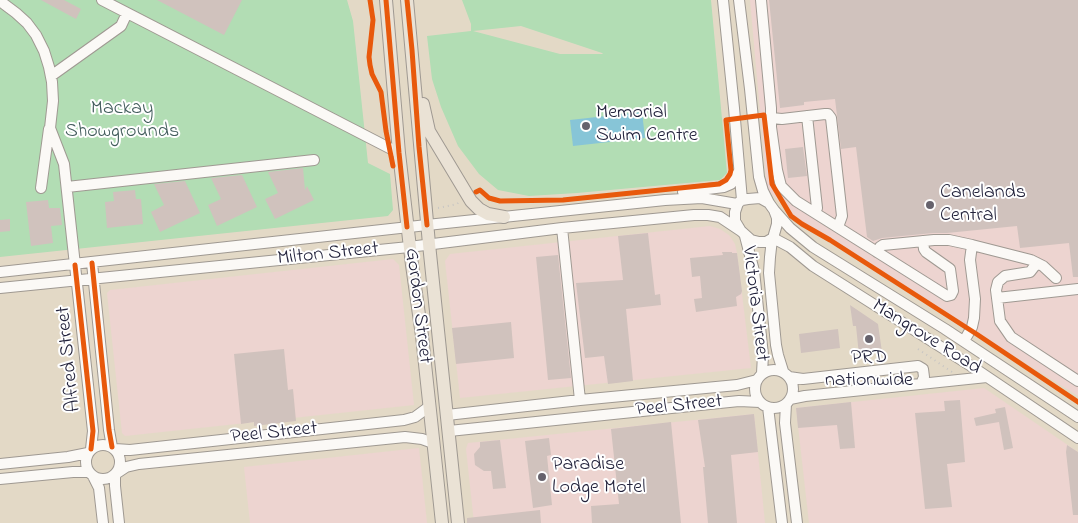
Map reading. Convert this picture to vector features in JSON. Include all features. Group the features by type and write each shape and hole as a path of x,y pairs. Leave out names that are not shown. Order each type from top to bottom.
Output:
{"main road":[{"name":"Gordon Street","path":"386,0 399,153 422,336 442,523"},
{"name":"Gordon Street","path":"407,0 419,147 458,523"},
{"path":"412,50 429,131 471,201 488,214 504,217"},
{"path":"436,465 441,456 440,431 447,415"}],"street":[{"path":"102,0 399,153"},
{"path":"722,0 740,171 739,202 735,221 743,233 751,240 766,242 772,239 778,224 772,206 763,191 759,177 739,0"},
{"path":"761,0 774,152 779,182 796,200 947,296 951,295 953,291 950,269 926,252 923,241"},
{"path":"0,1 27,23 36,35 44,51 51,76 53,101 40,188"},
{"path":"0,12 16,14"},
{"path":"51,76 121,26 127,13"},
{"path":"771,118 782,119 826,114 830,116 842,216 838,227"},
{"path":"807,116 817,208 815,212"},
{"name":"Alfred Street","path":"50,128 64,164 67,187 93,431 90,451"},
{"path":"67,187 314,160"},
{"path":"649,202 676,193 724,187 731,184 740,171"},
{"name":"Milton Street","path":"0,272 649,202 702,198 739,202"},
{"path":"739,202 760,198 772,206"},
{"name":"Mangrove Road","path":"772,206 784,222 808,243 964,341 1078,417"},
{"name":"Milton Street","path":"0,288 410,247 562,228 708,214 720,217 743,233"},
{"path":"562,228 580,400"},
{"name":"Victoria Street","path":"743,233 754,271 763,355 760,377"},
{"name":"Mangrove Road","path":"772,239 790,247 813,266 987,377 1078,438"},
{"name":"Victoria Street","path":"772,239 770,272 776,345 786,374"},
{"path":"877,252 884,246 923,241 941,240 972,244 1031,260 1043,266 1056,278"},
{"path":"964,341 972,327 974,318 975,299 970,260 972,244"},
{"name":"Alfred Street","path":"92,263 109,430 114,448"},
{"path":"1037,263 1030,272 1005,276 998,282 996,290 1000,321 1011,337 1078,381"},
{"path":"997,298 1078,289"},
{"path":"782,523 764,404 755,391 755,386 760,377 772,369 803,379 918,366 923,369 924,377 921,384"},
{"path":"786,374 792,382 793,388 788,402 785,423 797,523"},
{"name":"Peel Street","path":"447,415 737,385 760,377"},
{"path":"764,404 777,408 805,396 987,377"},
{"name":"Peel Street","path":"449,431 739,401 764,404"},
{"name":"Peel Street","path":"114,448 130,450 411,419 430,406"},
{"path":"334,428 336,444"},
{"path":"262,436 263,452"},
{"name":"Peel Street","path":"116,474 126,467 139,464 405,437 422,439 433,443"},
{"path":"0,464 68,457 90,451 100,444 106,444 114,448 118,453 121,463 116,474 115,486 119,523"},
{"path":"90,451 86,463 99,488 102,523"},
{"path":"0,479 73,472 91,474 107,479 116,474"}],"path":[{"path":"435,209 457,204 463,200"},
{"path":"918,349 951,370 955,374 956,380"}],"shaded area":[{"name":"Canelands Central","path":"750,0 1078,0 1078,396 797,221 767,189"},
{"path":"710,226 720,229 729,235 735,244 751,368 460,398 445,261 450,254"},
{"path":"393,259 399,265 414,405 125,436 122,433 107,293 110,290"},
{"path":"984,388 1078,452 1078,523 809,523 796,408"},
{"path":"754,414 765,523 474,523 466,449 468,443"},
{"path":"419,448 427,523 250,523 244,467"}],"green space":[{"name":"Mackay Showgrounds","path":"0,0 347,0 353,21 368,163 390,174 393,210 388,216 0,257"},
{"name":"Memorial Swim Centre","path":"462,0 711,0 727,173 720,180 577,193 529,196 498,190 479,174 458,146 441,107 432,79 427,36 471,31 471,24","holes":["521,26 602,53 560,54 473,31"]}],"water":[{"path":"642,112 645,138 573,146 570,120"}],"building":[{"path":"41,0 64,0 81,9 76,19"},
{"path":"157,0 242,0 224,35"},
{"name":"Canelands Central","path":"769,0 1078,0 1078,277 1073,277 1069,243 1020,248 1017,226 882,238 873,241 867,237 856,147 841,149 835,99 804,102 804,105 780,108"},
{"path":"803,147 807,176 788,178 785,149"},
{"path":"303,168 305,190 307,186 314,200 275,219 265,199 278,193 268,172"},
{"path":"242,175 257,207 217,226 208,205 221,199 211,178"},
{"path":"185,181 200,213 160,232 151,212 164,205 154,184"},
{"path":"135,190 136,199 141,199 143,224 107,228 105,202 114,201 113,192"},
{"path":"48,200 49,208 60,208 62,225 51,226 53,243 31,246 26,202"},
{"path":"10,219 10,231 0,232 0,220"},
{"path":"648,233 655,295 660,294 661,305 626,309 633,381 608,384 604,356 585,358 576,283 623,280 618,236"},
{"path":"722,252 737,253 742,291 736,297 737,306 696,312 694,299 702,298 700,276 692,277 690,258 723,255"},
{"path":"558,255 571,378 548,380 536,257"},
{"name":"PRD nationwide","path":"850,305 878,324 882,352 859,355 856,326 853,326"},
{"path":"511,322 514,358 456,364 452,328"},
{"path":"838,329 840,348 801,353 799,334"},
{"path":"284,349 288,390 293,389 296,421 254,426 254,422 241,424 234,354"},
{"path":"960,400 965,462 947,464 952,507 925,509 915,413 945,411 944,401"},
{"path":"851,402 855,448 840,449 837,425 798,428 796,408"},
{"path":"1005,407 1013,448 1004,450 999,422 976,426 974,418 996,413 995,409"},
{"path":"754,414 758,452 731,455 737,523 708,523 703,467 705,467 698,420"},
{"path":"671,422 681,523 592,523 591,506 619,504 611,429"},
{"path":"549,438 551,455 547,456 552,505 533,508 525,441"},
{"path":"500,440 506,488 493,489 491,471 484,471 475,465 474,454 480,447 480,442"},
{"path":"1067,445 1078,452 1078,515 1073,515 1066,452"},
{"path":"540,510 541,523 467,523 467,518"}],"cycle path":[{"path":"370,0 373,20 369,57 370,65 372,74 381,92 393,166"},
{"path":"386,0 407,227"},
{"path":"407,0 427,225"},
{"path":"476,192 480,190 489,198 500,201 563,200 719,184 726,180 731,170 726,120 764,115 772,184 791,216 978,335 1078,402"},
{"path":"92,263 112,447"},
{"path":"75,265 93,431 91,449"}],"place":[{"name":"Memorial Swim Centre","path":"586,126"},
{"name":"Canelands Central","path":"930,205"},
{"name":"PRD nationwide","path":"869,339"},
{"name":"Paradise Lodge Motel","path":"542,477"}]}
